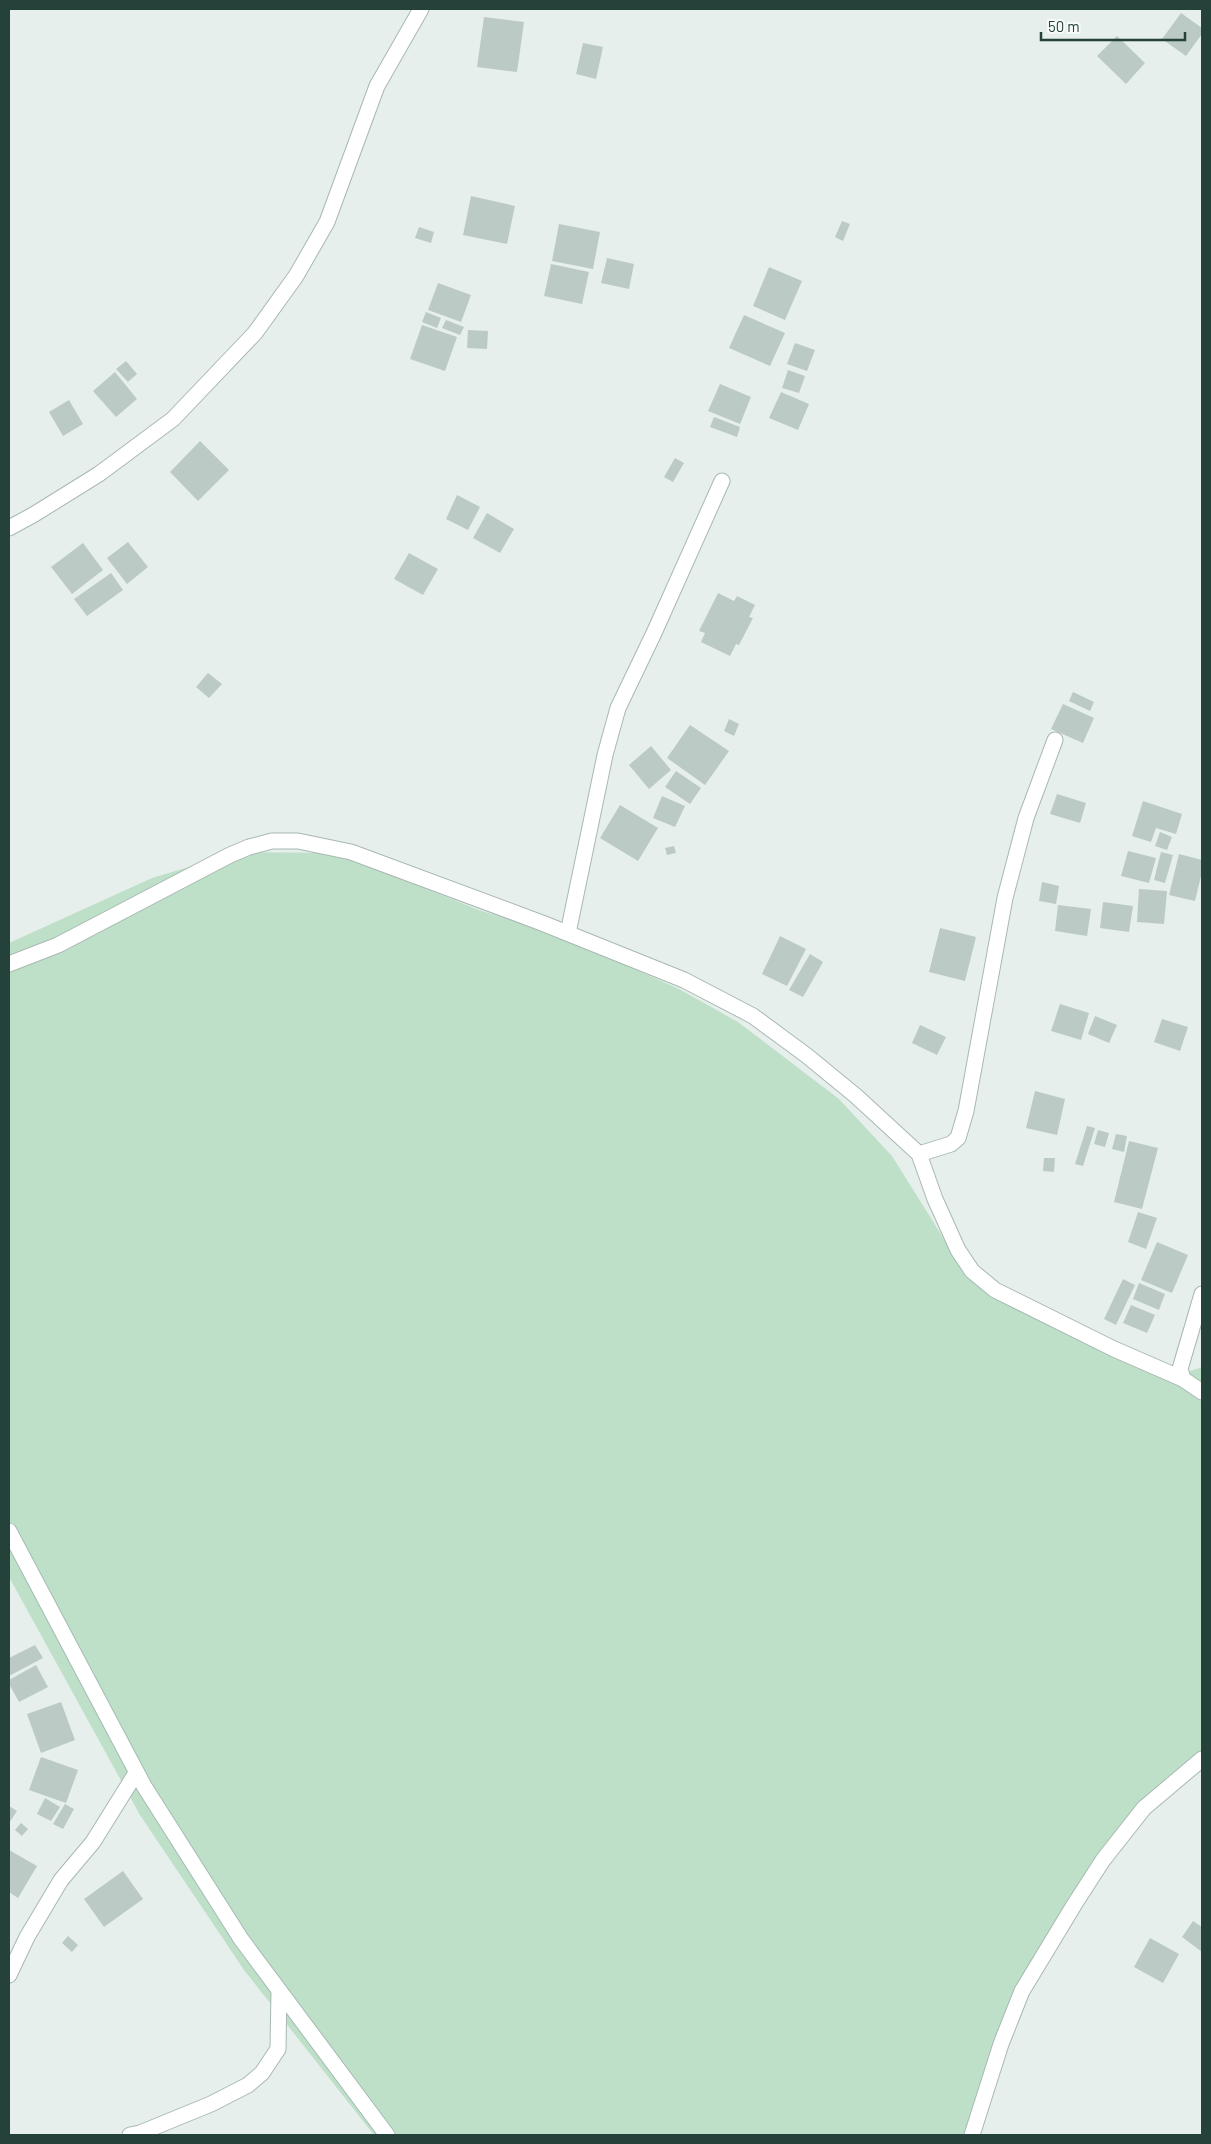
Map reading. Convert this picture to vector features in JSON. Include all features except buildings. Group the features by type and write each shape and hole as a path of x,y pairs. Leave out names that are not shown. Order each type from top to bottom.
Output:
{"street":[{"path":"9,528 99,474 173,419 255,333 296,276 327,222 377,86 421,9"},
{"path":"568,933 605,755 618,708 722,481"},
{"path":"919,1154 951,1144 958,1138 966,1111 1005,898 1026,818 1055,740"},
{"path":"9,964 58,945 230,855 249,847 272,841 298,841 350,852 568,933 684,980 753,1016 806,1055 856,1096 919,1154 939,1208 958,1250 972,1271 995,1290 1114,1349 1183,1379 1202,1392"},
{"path":"1183,1379 1180,1369 1202,1294"},
{"path":"9,1530 136,1773 241,1939 387,2135"},
{"path":"972,2135 1002,2044 1022,1991 1074,1905 1103,1860 1144,1808 1202,1759"},
{"path":"9,1975 27,1937 61,1880 93,1842 136,1773"},
{"path":"130,2135 211,2104 248,2085 262,2073 278,2049 279,1992"}],"green space":[{"path":"238,852 345,853 479,910 533,927 610,958 679,989 738,1022 839,1099 892,1156 954,1255 996,1282 1053,1312 1165,1364 1187,1372 1202,1367 1202,1753 1167,1777 1097,1864 1036,1971 975,2135 374,2135 244,1970 140,1815 9,1577 9,943 152,878"}]}
